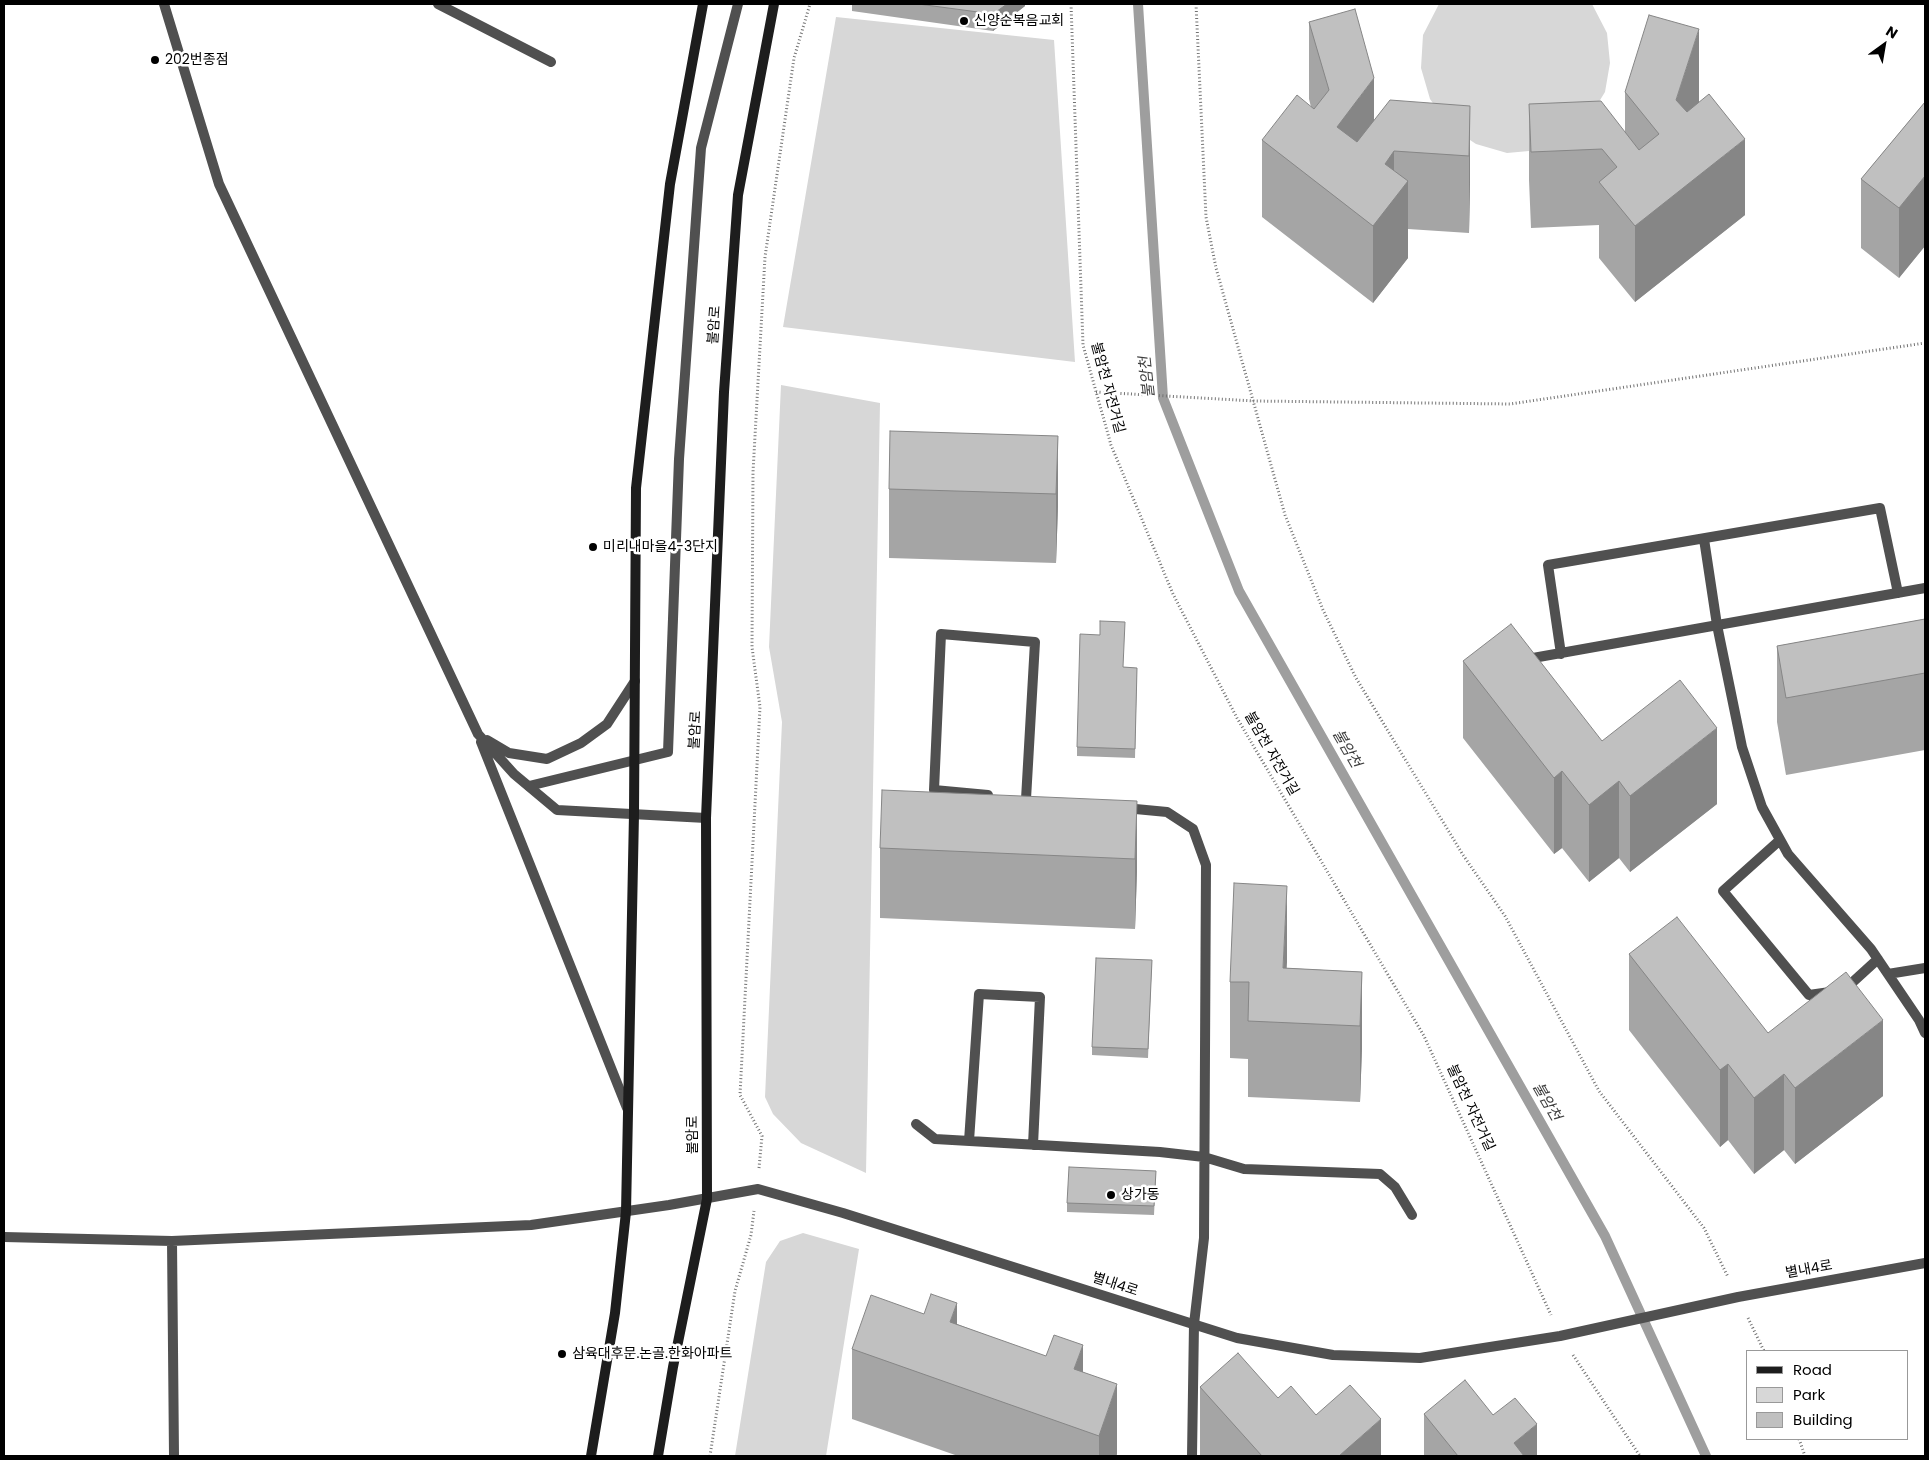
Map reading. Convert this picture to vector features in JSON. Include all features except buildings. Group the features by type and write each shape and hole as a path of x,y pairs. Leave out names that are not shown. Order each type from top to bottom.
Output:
{"street":[{"path":"164,4 219,184 478,734 627,1108"},
{"path":"438,4 551,62"},
{"path":"590,1456 615,1313 626,1212 634,814 636,488 670,184 703,4"},
{"path":"529,786 668,752 679,458 701,148 738,4"},
{"name":"불암로","path":"658,1456 673,1367 707,1199 706,818 724,392 738,195 774,4"},
{"path":"1561,654 1548,565 1880,508 1898,593"},
{"path":"1704,539 1718,625 1742,747 1762,807 1788,854 1878,959 1919,1020 1925,1033"},
{"path":"1533,658 1925,588"},
{"path":"998,796 934,790 941,634 1035,642 1026,799"},
{"path":"478,734 509,753 547,759 581,743 607,724 635,681"},
{"path":"478,734 514,774 557,810 706,818"},
{"path":"1110,807 1167,812 1193,829 1206,865 1204,1238 1194,1324 1192,1456"},
{"path":"1780,840 1723,891 1809,995 1844,990 1878,959"},
{"path":"1888,974 1925,968"},
{"path":"969,1141 979,994 1040,997 1033,1145"},
{"path":"916,1124 935,1139 1160,1152 1204,1157 1244,1169 1380,1174 1395,1187 1412,1215"},
{"name":"별내4로","path":"4,1237 172,1241 530,1225 626,1212 758,1189 843,1213 1237,1338 1333,1355 1420,1358 1523,1343 1699,1307 1738,1297 1925,1264"},
{"path":"172,1241 174,1456"}],"path":[{"path":"762,1136 740,1095 760,707 752,647 753,472 765,257 794,58 810,4"},
{"name":"불암천 자전거길","path":"1071,4 1083,345 1111,445 1173,594 1237,718 1424,1036 1560,1336 1640,1456"},
{"path":"1196,4 1206,217 1216,268 1285,515 1323,610 1356,678 1463,855 1505,916 1599,1091 1704,1228 1764,1350"},
{"path":"1096,392 1254,401 1510,404 1925,343"},
{"path":"710,1456 735,1291 751,1235"},
{"path":"1798,1440 1805,1456"}],"green space":[{"path":"1439,4 1592,4 1607,33 1610,63 1605,92 1589,118 1540,150 1507,153 1476,144 1449,126 1430,99 1421,68 1423,35"},
{"path":"836,17 1054,40 1075,362 783,327"},
{"path":"781,385 880,403 866,1173 801,1143 773,1114 765,1097 782,722 769,647"},
{"path":"803,1233 859,1249 826,1456 735,1456 766,1262 780,1241"}],"waterway":[{"name":"불암천","path":"1138,4 1163,398 1239,591 1605,1236 1706,1456"}],"place":[{"name":"신양순복음교회","path":"964,21"},
{"name":"202번종점","path":"155,60"},
{"name":"미리내마을4-3단지","path":"593,547"},
{"name":"상가동","path":"1111,1195"},
{"name":"삼육대후문.논골.한화아파트","path":"562,1354"}]}
